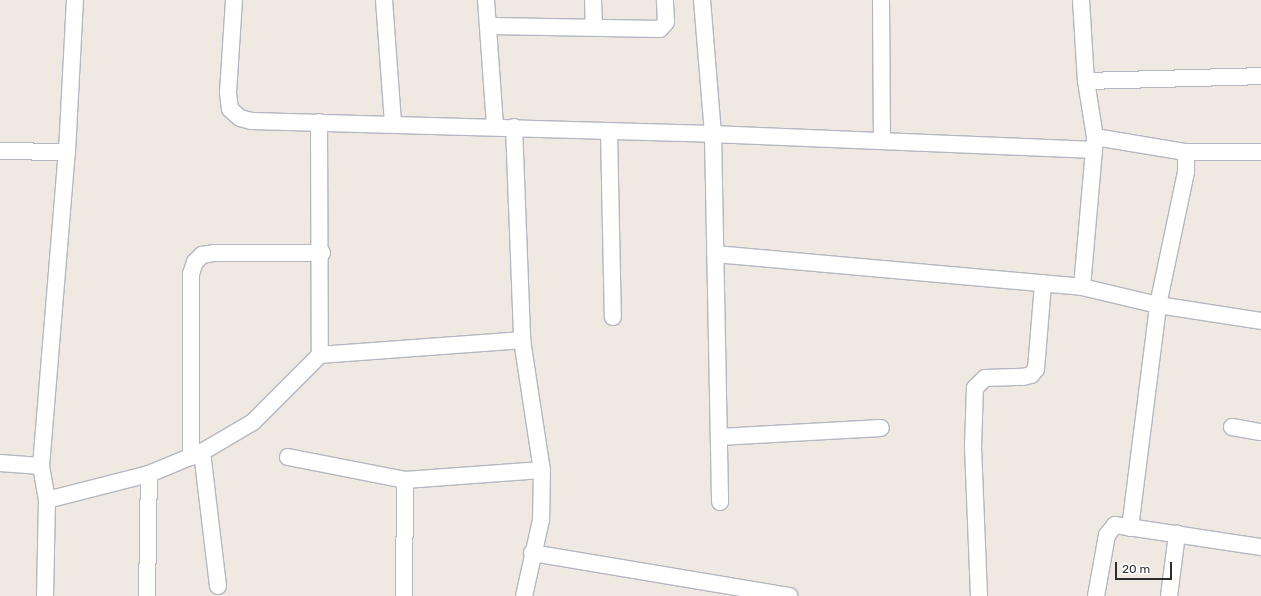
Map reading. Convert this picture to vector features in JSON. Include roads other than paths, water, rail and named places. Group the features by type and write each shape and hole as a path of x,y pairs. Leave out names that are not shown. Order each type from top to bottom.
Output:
{"street":[{"path":"45,596 47,500 40,466 67,152 75,0"},
{"path":"234,0 228,92 230,109 240,118 251,121 496,127 609,133 714,134 882,140 1095,144 1186,152 1261,152"},
{"path":"384,0 393,124"},
{"path":"486,0 491,26 496,127"},
{"path":"593,0 594,26"},
{"path":"491,26 594,26 660,29 666,22 665,0"},
{"path":"702,0 714,134 720,502"},
{"path":"881,0 882,140"},
{"path":"1081,0 1086,81 1095,144 1082,287"},
{"path":"1086,81 1261,76"},
{"path":"319,122 322,253 320,356"},
{"path":"514,128 522,340 542,470 541,520 532,553 524,596"},
{"path":"609,133 613,317"},
{"path":"0,151 67,152"},
{"path":"1130,528 1158,305 1186,172 1186,152"},
{"path":"218,586 196,454 191,274 195,262 202,255 215,253 322,253"},
{"path":"715,254 1082,287 1158,305 1261,321"},
{"path":"979,596 973,447 975,388 986,378 1023,377 1031,375 1036,369 1043,283"},
{"path":"47,500 149,474 196,454 253,422 320,356 522,340"},
{"path":"1232,427 1261,432"},
{"path":"719,437 881,428"},
{"path":"288,458 405,480 542,470"},
{"path":"0,463 40,466"},
{"path":"147,596 149,474"},
{"path":"404,596 405,480"},
{"path":"1096,596 1108,529 1115,525 1261,547"},
{"path":"1169,596 1177,534"},
{"path":"532,553 790,596"}]}
